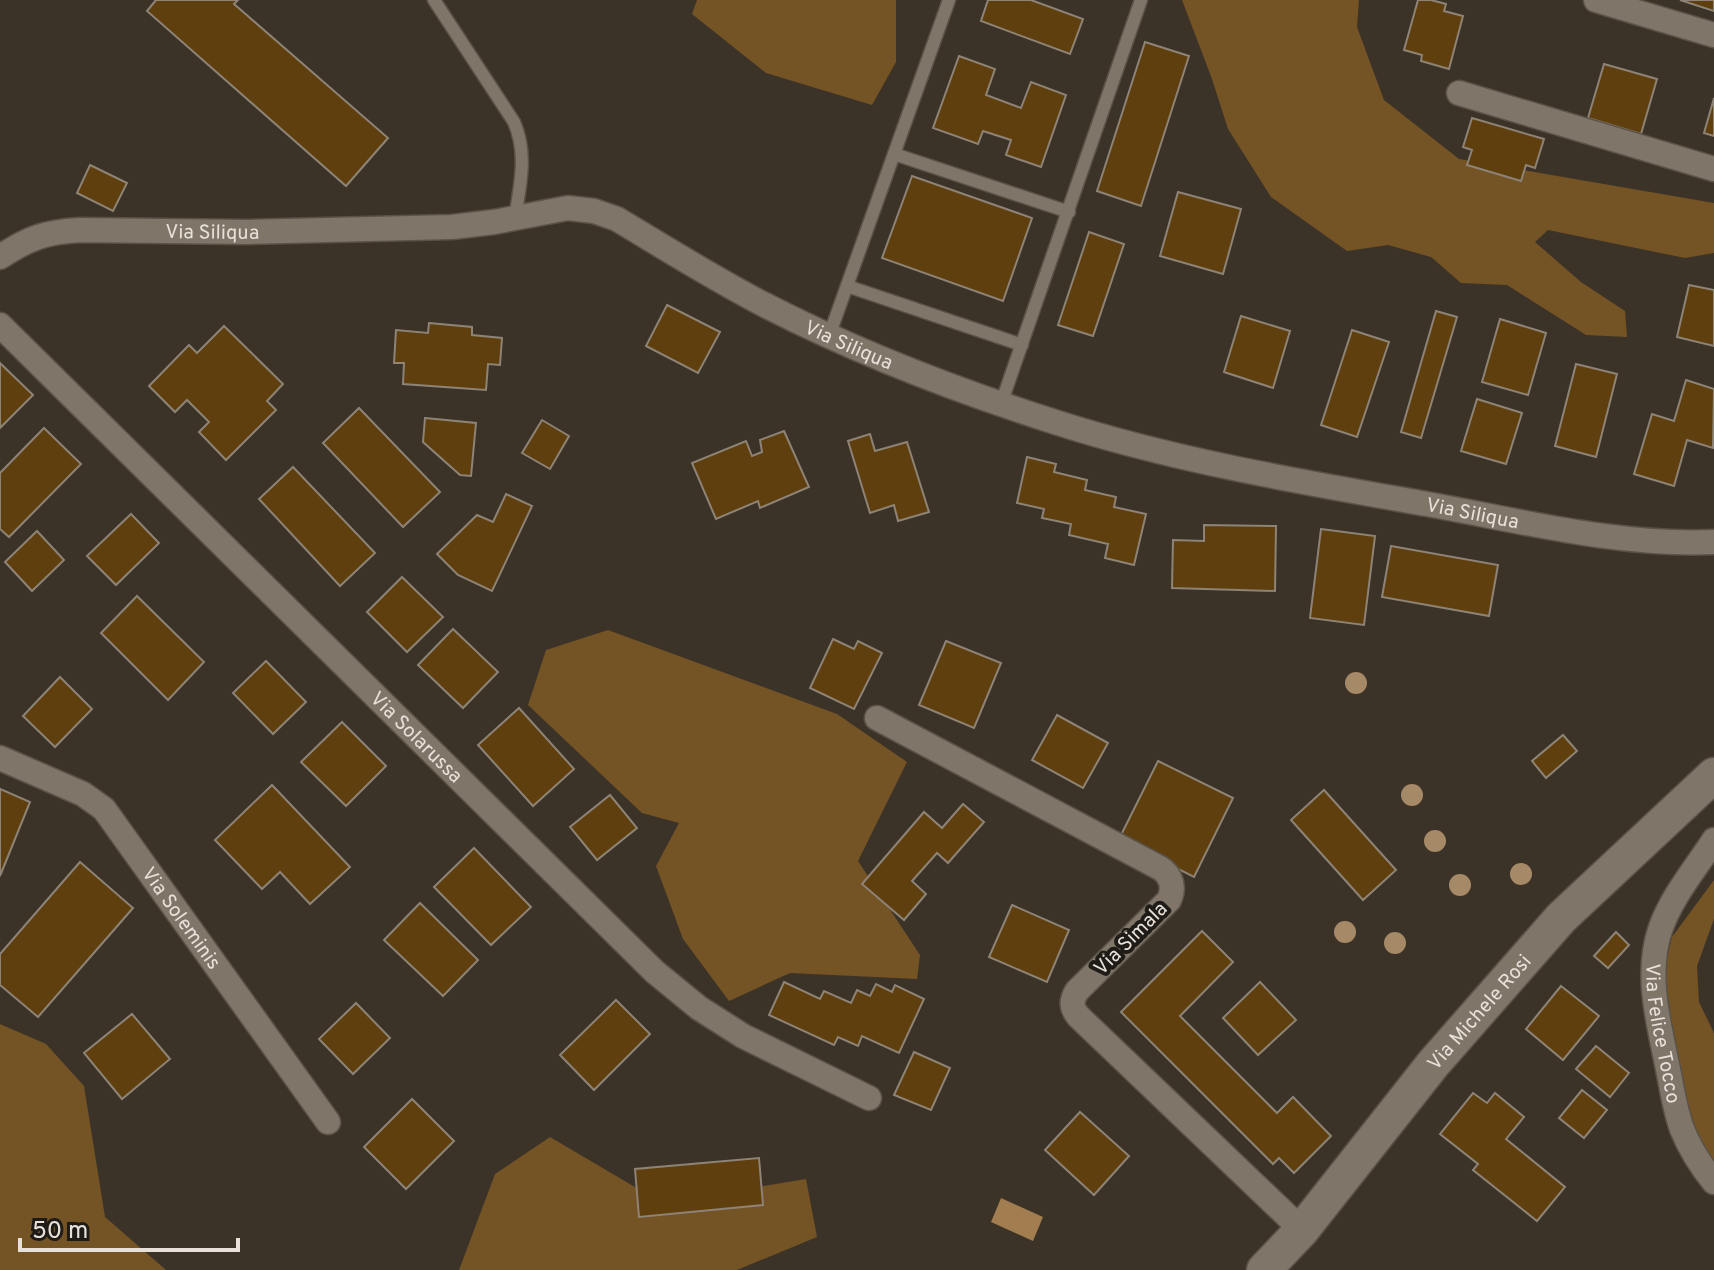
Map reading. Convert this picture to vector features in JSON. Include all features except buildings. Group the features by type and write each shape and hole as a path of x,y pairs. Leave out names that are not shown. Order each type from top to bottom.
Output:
{"street":[{"path":"1596,0 1714,35"},
{"path":"1459,93 1714,169"},
{"name":"Via Siliqua","path":"0,257 36,236 58,231 247,232 452,227 581,208 617,219 715,278 829,336 917,373 1057,423 1187,458 1274,477 1605,536 1714,542"},
{"name":"Via Solarussa","path":"0,325 655,972 699,1008 743,1036 869,1098"},
{"name":"Via Simala","path":"877,718 1164,871 1172,885 1169,900 1077,991 1072,1005 1089,1026 1302,1230"},
{"name":"Via Soleminis","path":"0,758 83,794 104,809 328,1122"},
{"name":"Via Michele Rosi","path":"1264,1270 1302,1230 1433,1064 1561,918 1714,775"},
{"name":"Via Felice Tocco","path":"1714,840 1672,904 1660,930 1654,986 1656,1014 1677,1113 1692,1151 1714,1182"}],"lane":[{"path":"434,0 519,134 523,158 515,218"},
{"path":"829,336 949,0"},
{"path":"1001,404 1141,0"},
{"path":"894,154 1069,212"},
{"path":"847,286 1022,345"}],"shaded area":[{"path":"697,0 896,0 896,62 872,105 766,73 692,14"},
{"path":"1182,0 1359,0 1357,27 1384,100 1459,159 1714,203 1714,253 1685,258 1548,230 1535,242 1581,282 1625,311 1627,337 1586,335 1507,285 1461,283 1431,257 1388,245 1347,251 1271,197 1228,129"},
{"path":"608,630 837,714 907,762 858,861 920,955 917,979 790,973 729,1001 683,939 656,866 679,823 642,813 528,705 546,650"},
{"path":"1714,880 1714,919 1697,966 1699,1002 1714,1033 1714,1175 1690,1136 1662,978 1672,937"},
{"path":"0,1024 46,1044 84,1086 105,1217 166,1270 0,1270"},
{"path":"550,1137 662,1203 806,1179 817,1237 737,1270 459,1270 495,1174"},
{"path":"1001,1198 1043,1217 1033,1241 991,1222"}]}
